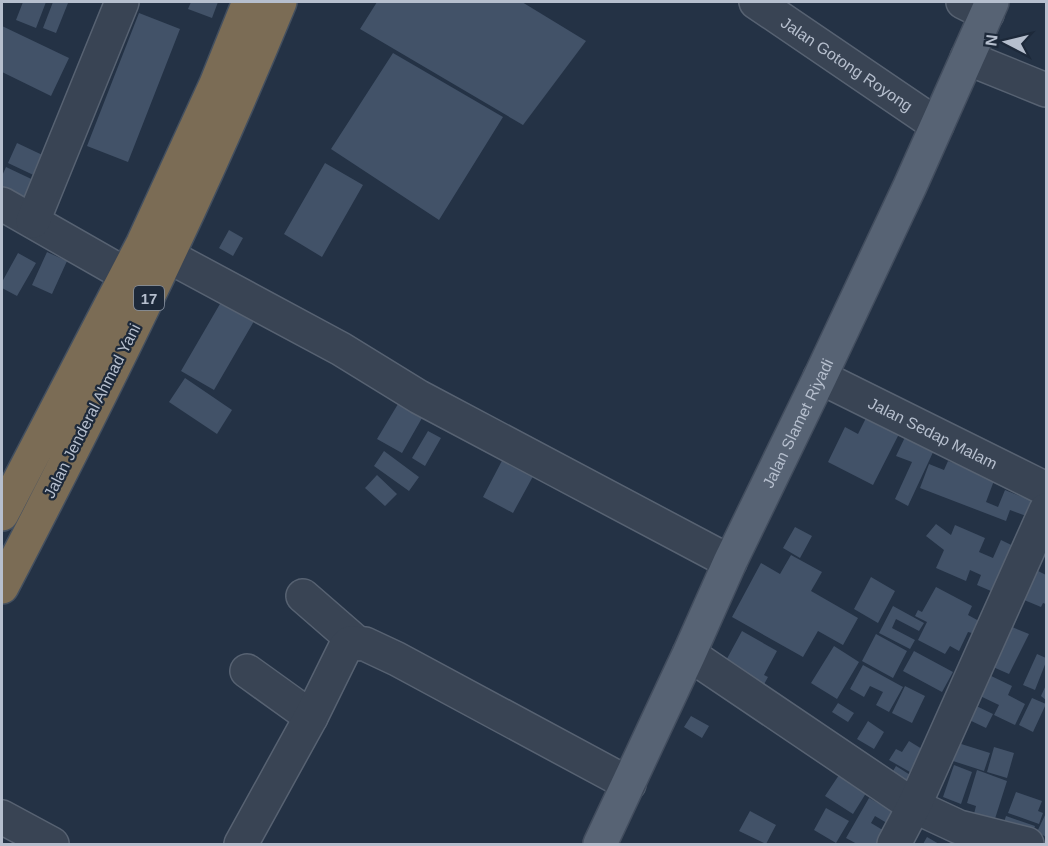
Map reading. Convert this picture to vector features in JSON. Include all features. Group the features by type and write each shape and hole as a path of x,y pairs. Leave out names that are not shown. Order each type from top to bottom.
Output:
{"highway":[{"name":"Jalan Jenderal Ahmad Yani","path":"156,250 216,84 249,2"},
{"name":"Jalan Jenderal Ahmad Yani","path":"2,587 140,282 248,80 280,2"},
{"name":"Jalan Jenderal Ahmad Yani","path":"2,514 140,282"}],"main road":[{"name":"Jalan Slamet Riyadi","path":"600,844 730,562 910,186 967,58 980,6"}],"street":[{"path":"33,221 122,2"},
{"name":"Jalan Gotong Royong","path":"756,2 937,125"},
{"path":"967,58 1047,90"},
{"path":"2,204 140,282"},
{"path":"156,250 341,349 419,397 730,562"},
{"name":"Jalan Sedap Malam","path":"820,377 1047,489"},
{"path":"894,844 914,806 1047,510"},
{"path":"303,596 357,643"},
{"path":"241,844 311,717 345,648 350,643 365,644 397,659 629,784"},
{"path":"689,654 914,806 959,827 1027,844"},
{"path":"247,671 311,717"},
{"path":"2,817 52,844"}],"building":[{"path":"23,2 46,2 36,28 16,20"},
{"path":"53,2 68,3 56,33 43,28"},
{"path":"191,2 218,2 212,18 188,9"},
{"path":"377,2 522,2 586,41 523,125 360,29"},
{"path":"139,13 180,29 128,162 87,146"},
{"path":"2,26 69,58 51,96 2,72"},
{"path":"393,53 503,117 439,220 331,149"},
{"path":"17,143 53,160 44,180 8,163"},
{"path":"325,163 363,185 322,257 284,234"},
{"path":"6,167 44,185 33,208 2,193 2,176"},
{"path":"229,230 243,238 233,256 219,248"},
{"path":"47,252 67,261 52,294 32,285"},
{"path":"18,253 36,263 17,296 2,288 2,282"},
{"path":"224,297 257,316 214,390 181,371"},
{"path":"185,378 232,410 217,434 169,402"},
{"path":"398,404 422,418 402,453 377,439"},
{"path":"867,416 900,432 873,485 828,462 845,427 858,434"},
{"path":"428,431 441,438 425,466 412,458"},
{"path":"906,435 935,448 908,506 895,499 912,462 896,456"},
{"path":"384,451 419,477 409,491 374,466"},
{"path":"506,453 537,469 513,513 483,497"},
{"path":"948,461 995,478 986,502 998,507 1005,490 1035,502 1029,517 1010,510 1006,521 920,488 929,464 944,470"},
{"path":"377,475 397,494 385,506 365,488"},
{"path":"936,524 951,535 955,525 985,538 979,552 993,558 1001,540 1024,551 1005,597 977,585 981,575 970,570 966,581 936,568 944,550 926,536"},
{"path":"795,527 812,536 800,558 783,548"},
{"path":"791,555 822,572 811,591 858,618 843,645 818,631 803,657 732,617 761,563 780,574"},
{"path":"1030,567 1046,575 1046,604 1043,603 1041,607 1017,597"},
{"path":"871,577 895,591 878,623 854,609"},
{"path":"936,587 972,606 968,615 979,621 972,633 968,632 959,651 950,646 945,654 918,640 927,622 915,616 918,610 922,612"},
{"path":"893,606 924,623 919,631 896,619 892,628 915,640 910,649 879,633"},
{"path":"1012,627 1029,634 1009,674 993,667"},
{"path":"742,631 777,651 764,675 768,677 762,688 723,666"},
{"path":"876,634 907,651 893,678 862,661"},
{"path":"834,646 859,662 837,699 811,683"},
{"path":"914,651 953,672 942,692 903,671"},
{"path":"1037,654 1046,658 1046,662 1035,690 1023,685"},
{"path":"863,665 903,687 889,712 876,705 883,692 870,686 864,697 850,689"},
{"path":"987,674 1012,686 1008,695 1025,704 1015,725 994,715 999,705 978,695"},
{"path":"1046,685 1046,700 1041,696"},
{"path":"905,686 925,696 912,723 892,713"},
{"path":"1032,698 1046,704 1033,732 1019,725"},
{"path":"838,703 854,713 848,722 832,712"},
{"path":"970,703 993,714 986,728 963,717"},
{"path":"691,716 709,726 702,738 684,727"},
{"path":"868,721 884,732 874,749 857,739"},
{"path":"909,741 922,749 910,772 889,760 896,749 902,752"},
{"path":"958,743 990,753 984,771 953,761"},
{"path":"994,747 1014,753 1007,778 987,772"},
{"path":"954,765 972,772 961,804 943,797"},
{"path":"896,766 915,778 906,793 887,781"},
{"path":"977,770 1007,781 993,825 973,818 976,806 967,803"},
{"path":"841,772 868,790 853,814 825,796"},
{"path":"1016,792 1042,801 1038,811 1043,813 1039,824 1008,813"},
{"path":"869,798 899,815 892,826 875,816 871,823 886,832 879,844 857,844 846,838"},
{"path":"826,808 849,821 836,843 814,830"},
{"path":"750,811 776,825 766,844 739,831"},
{"path":"1046,813 1046,837 1037,832"},
{"path":"1006,816 1035,826 1032,834 1003,825"},
{"path":"927,837 939,844 923,844"}]}
